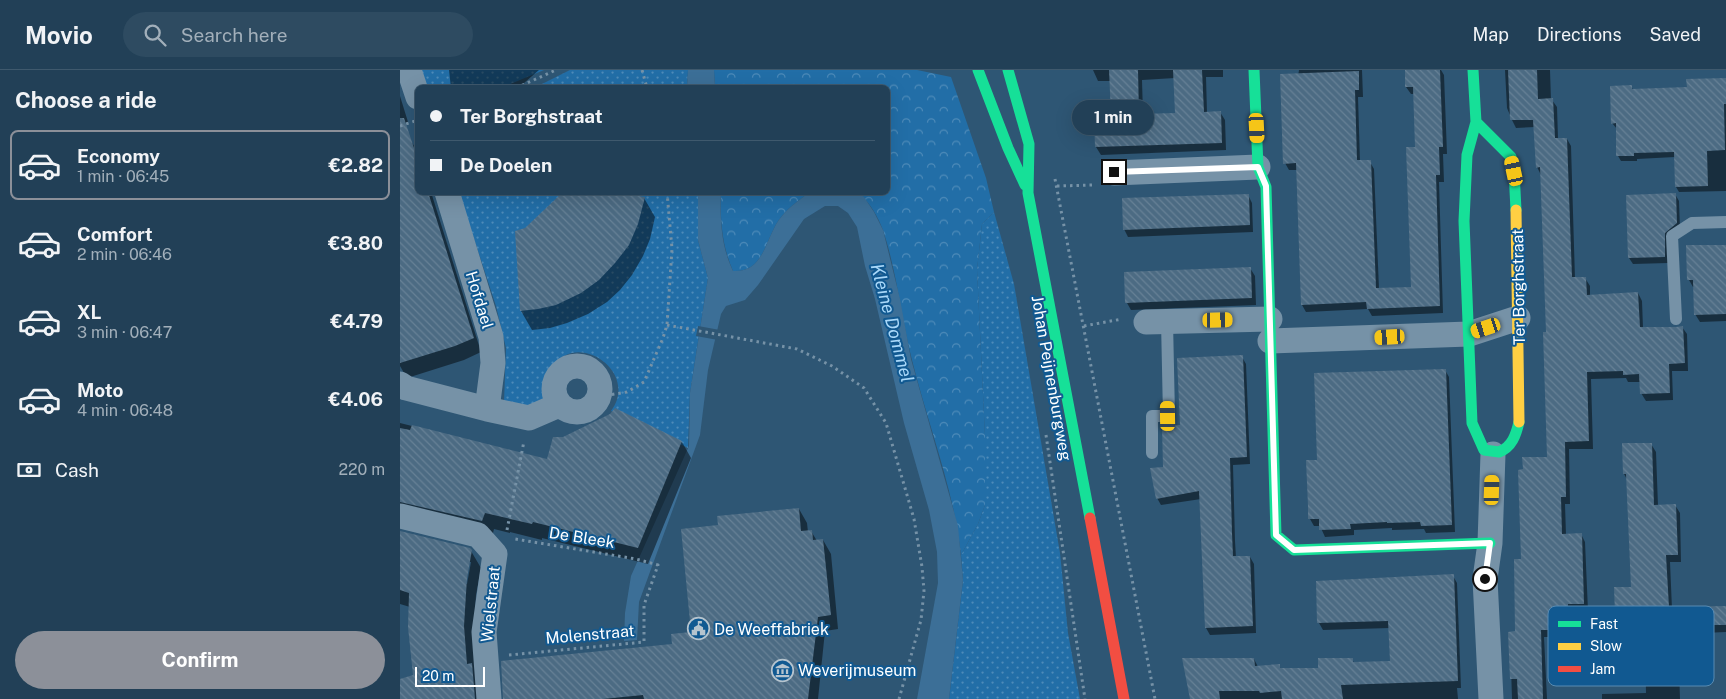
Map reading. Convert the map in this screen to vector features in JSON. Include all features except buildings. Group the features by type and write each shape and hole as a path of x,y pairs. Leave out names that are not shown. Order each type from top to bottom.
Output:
{"street":[{"path":"410,70 415,87"},
{"name":"Johan Peijnenburgweg","path":"978,70 1008,148 1028,193"},
{"name":"Johan Peijnenburgweg","path":"1008,70 1029,144 1028,193 1124,699"},
{"path":"1254,70 1258,167 1266,186 1276,535 1294,550 1490,543"},
{"path":"1473,70 1476,122 1467,155 1464,221 1472,423 1484,450 1493,454 1490,543 1485,579 1491,699"},
{"name":"Ter Borghstraat","path":"1476,122 1511,157 1517,220 1520,419 1515,438 1506,450 1493,454"},
{"path":"1114,172 1258,167"},
{"name":"Hofdael","path":"448,195 491,337 493,363 486,409"},
{"path":"1146,321 1270,330 1469,334 1518,318"},
{"path":"576,366 586,368 594,374 599,384 599,394 593,406 582,412 570,412 559,405 554,396 554,385 558,375 566,369 576,366"},
{"path":"400,384 406,388 528,418 559,405"},
{"name":"Wielstraat","path":"400,516 478,535 497,543 484,632 489,699"}],"lane":[{"path":"1676,318 1672,236 1692,223 1726,222"},
{"path":"1146,321 1168,416 1152,416 1152,453"}],"path":[{"path":"523,85 556,70"},
{"path":"642,70 646,85"},
{"path":"400,126 415,121"},
{"path":"1055,176 1156,699"},
{"path":"599,394 609,395 627,392 644,382 667,325 672,249 666,195"},
{"path":"1084,326 1146,321"},
{"path":"667,325 797,349 832,366 864,388 886,423 914,519 924,591 921,620 899,699"},
{"path":"497,543 528,418"},
{"name":"Johan Peijnenburgweg","path":"1045,431 1085,699"},
{"name":"De Bleek","path":"497,543 636,558 654,564"},
{"name":"Molenstraat","path":"486,657 644,642 644,605 658,565 654,564"},
{"path":"898,676 906,676"}],"green space":[{"path":"420,70 544,70 508,85 425,85"},
{"path":"570,70 688,70 687,85 540,85"},
{"path":"714,70 917,70 951,77 986,178 994,212 982,224 977,270 985,436 985,505 978,524 961,555 953,506 912,360 888,246 876,215 870,205 860,195 890,195 890,85 715,85"},
{"path":"698,195 698,240 708,278 690,393 688,448 611,411 618,396 618,382 612,370 602,360 590,354 577,352 564,356 554,366 549,378 546,400 533,407 504,403 506,348 496,306 460,196"},
{"path":"721,195 806,195 782,216 776,224 759,259 752,266 744,270 733,271 729,262 722,233"},
{"path":"994,212 1014,284 1060,553 1068,633 1080,699 949,699 963,580 961,555 978,524 985,505 985,436 977,270 982,224"}],"water":[{"path":"688,70 714,70 715,85 687,85"},
{"name":"Kleine Dommel","path":"698,195 721,195 722,233 733,271 744,270 752,266 759,259 776,224 791,207 806,195 861,195 874,212 883,230 900,299 911,359 958,526 963,580 949,699 917,699 938,583 937,552 929,510 904,423 857,227 848,213 838,206 825,206 804,219 758,285 745,300 726,306 721,314 708,370 700,435 639,602 637,640 624,641 625,613 631,576 689,446 690,393 708,278 698,240"}],"pier":[{"path":"698,326 720,330 718,340 696,336"}],"traffic: fast":[{"path":"978,70 1008,148 1025,185"},
{"path":"1008,70 1029,144 1028,193 1090,518"},
{"path":"1254,70 1258,167 1266,187 1276,535 1294,550 1490,543"},
{"path":"1473,70 1476,122 1467,155 1464,221 1472,423 1484,450 1499,452 1513,440 1519,422"},
{"path":"1476,122 1511,157 1514,171 1516,210"}],"traffic: slow":[{"path":"1516,210 1519,422"}],"traffic: jam":[{"path":"1090,518 1124,699"}],"place":[{"name":"De Weeffabriek","path":"698,629"},
{"name":"Weverijmuseum","path":"782,670"}],"route":[{"path":"1114,172 1258,167 1266,186 1276,535 1294,550 1490,543 1485,579"}]}
